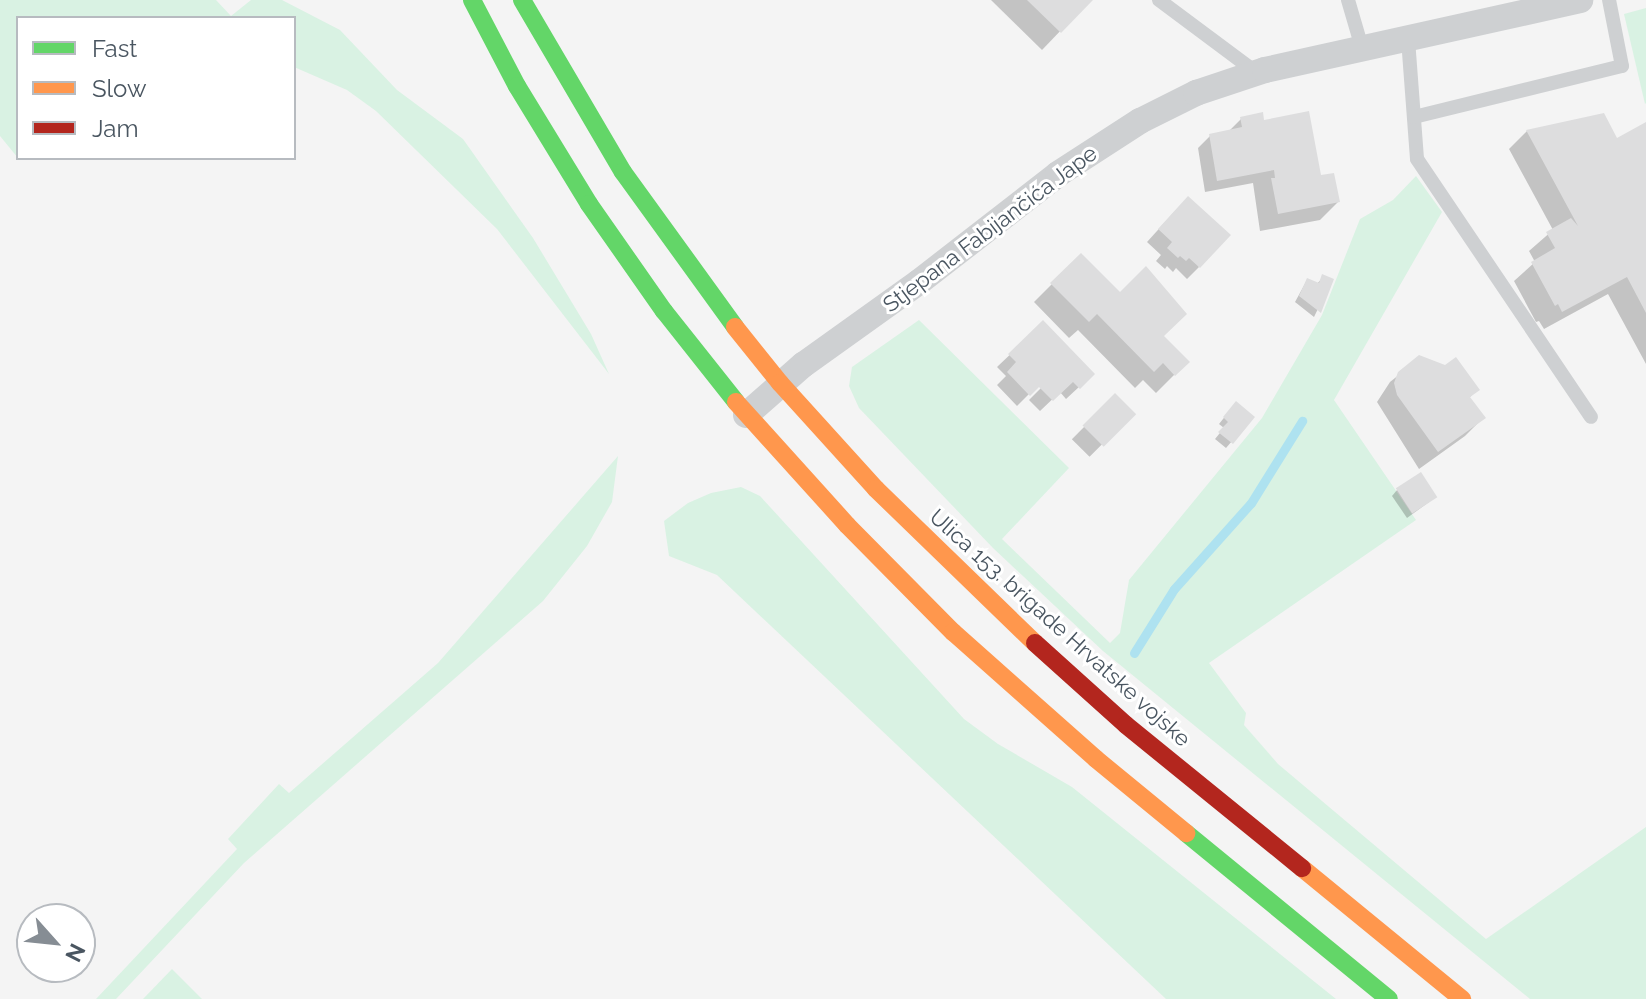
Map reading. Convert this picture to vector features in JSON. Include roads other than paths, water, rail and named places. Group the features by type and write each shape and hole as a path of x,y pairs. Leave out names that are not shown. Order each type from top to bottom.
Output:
{"main road":[{"path":"472,0 517,86 589,204 664,311 746,415 847,525 953,632 1096,759 1389,999"},
{"name":"Ulica 153. brigade Hrvatske vojske","path":"522,0 623,172 700,283 780,383 876,489 1005,616 1126,725 1462,999"}],"street":[{"name":"Stjepana Fabijančića Jape","path":"746,415 780,383 919,282 1067,168 1140,121 1184,99 1257,73 1580,0"}],"lane":[{"path":"1159,0 1257,73"},
{"path":"1348,0 1362,48"},
{"path":"1414,117 1622,66 1609,0"},
{"path":"1408,39 1417,159 1591,417"}],"waterway":[{"path":"1134,653 1174,589 1251,503 1302,421"}]}
